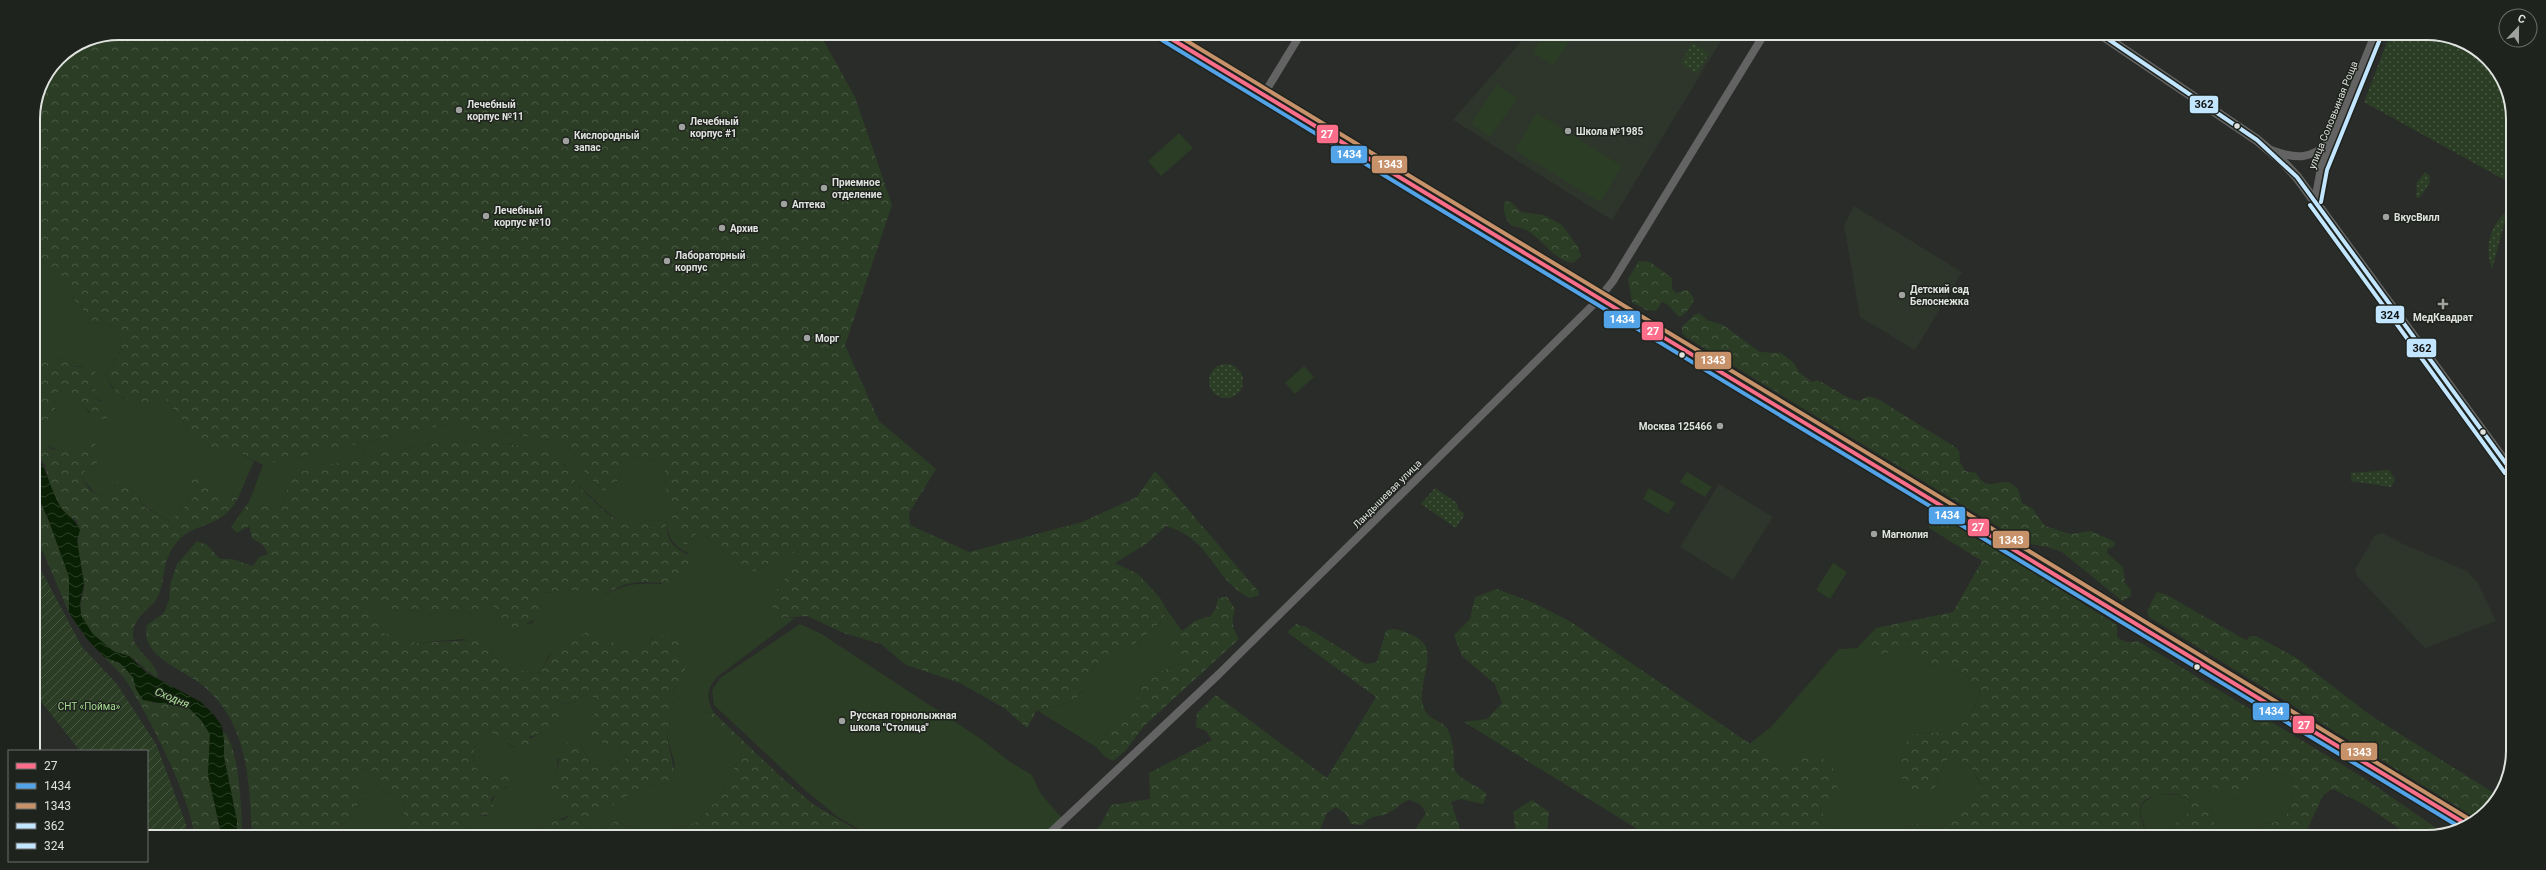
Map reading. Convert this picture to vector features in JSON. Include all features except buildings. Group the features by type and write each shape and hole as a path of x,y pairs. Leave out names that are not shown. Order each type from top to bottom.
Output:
{"main road":[{"path":"1174,40 1598,300 2169,642 2463,822"}],"street":[{"path":"1264,94 1297,40"},
{"name":"Ландышевая улица","path":"1053,830 1277,618 1598,300 1613,281 1761,40"},
{"path":"2109,40 2270,149 2286,156 2308,156 2317,153 2334,139"},
{"name":"улица Соловьиная Роща","path":"2315,201 2321,168 2373,40"},
{"path":"2270,149 2297,177 2506,464"}],"shaded area":[{"name":"Школа №1985","path":"1523,40 1722,40 1612,220 1453,120"},
{"name":"Детский сад Белоснежка","path":"1854,206 1962,272 1915,350 1860,317 1844,225"},
{"path":"1719,484 1773,517 1733,580 1680,547"},
{"path":"2383,533 2403,544 2467,571 2478,583 2496,621 2425,648 2358,577 2355,570 2375,535"}],"green space":[{"path":"119,40 823,40 855,97 892,205 845,345 879,421 936,469 909,513 910,525 969,552 1082,522 1137,497 1155,471 1258,591 1259,595 1250,598 1237,590 1227,581 1194,540 1182,532 1166,526 1146,544 1115,563 1138,574 1160,598 1165,607 1164,618 1141,640 1094,666 1078,697 1069,702 1036,711 1027,728 1004,708 960,683 906,665 881,644 844,633 807,616 781,618 773,612 772,597 795,565 799,550 755,571 742,571 736,560 699,531 685,547 668,508 664,463 635,456 623,468 616,484 603,491 584,471 573,451 551,440 447,424 263,465 237,451 210,447 189,433 183,421 165,398 146,407 126,399 116,392 106,373 118,356 121,346 120,340 114,326 94,323 40,257 40,119 44,94 53,75 63,63 75,53 89,46"},
{"path":"1541,40 1570,40 1554,65 1533,53"},
{"path":"2388,40 2432,40 2452,44 2462,48 2471,53 2490,71 2502,94 2506,114 2506,181 2364,102"},
{"path":"1692,43 1709,53 1697,73 1681,64"},
{"path":"1497,85 1517,98 1490,137 1471,124"},
{"path":"1537,113 1622,166 1600,202 1515,150"},
{"path":"1179,133 1193,148 1161,176 1148,161"},
{"path":"2425,172 2430,176 2429,185 2419,198 2416,197 2417,182"},
{"path":"1510,201 1521,212 1544,215 1562,225 1578,247 1581,256 1573,263 1564,260 1556,256 1529,232 1512,226 1506,218 1504,208 1504,202"},
{"path":"2506,212 2506,217 2492,269 2489,252 2490,236 2497,222"},
{"path":"40,257 94,323 114,326 121,346 118,356 106,373 111,387 125,399 165,398 183,421 189,433 210,447 237,451 254,461 238,498 216,489 200,475 193,488 193,499 168,521 142,504 138,494 120,482 109,494 97,495 83,480 85,469 96,465 80,445 72,453 66,452 52,448 40,438 40,422 58,416 54,405 55,394 65,389 75,395 89,413 102,401 93,398 89,392 100,388 82,366 71,366 63,359 40,354"},
{"path":"1639,261 1650,262 1672,278 1672,289 1676,293 1688,290 1694,298 1690,307 1684,314 1679,317 1667,304 1662,302 1656,311 1646,310 1632,302 1628,279"},
{"path":"1699,313 1707,320 1723,325 1760,352 1781,353 1794,363 1799,372 1812,382 1817,380 1843,395 1859,401 1868,396 1878,399 1955,447 1959,451 1960,462 1965,471 1976,473 1983,482 1991,484 2009,482 2018,489 2022,503 2032,508 2045,526 2070,534 2091,531 2115,542 2114,547 2108,548 2107,553 2123,567 2125,583 2131,590 2131,596 2122,601 2062,552 2047,547 2025,543 1686,337 1682,333 1682,327 1694,315"},
{"path":"40,354 63,359 71,366 93,368 98,378 100,388 89,393 93,398 112,407 110,417 99,420 65,389 55,394 54,405 58,416 40,422"},
{"path":"1226,364 1232,365 1238,369 1242,375 1242,387 1238,393 1232,397 1226,398 1220,397 1214,393 1210,387 1209,381 1210,375 1214,369 1220,365"},
{"path":"1304,366 1314,377 1295,394 1285,383"},
{"path":"447,424 551,440 573,451 584,471 603,491 616,484 623,468 635,456 664,463 666,484 686,546 699,531 736,560 742,571 755,571 799,550 796,565 772,597 781,618 795,618 717,677 711,686 708,695 714,713 698,712 708,723 742,753 719,797 699,821 673,830 636,830 615,821 605,830 587,830 591,822 617,802 646,786 668,783 675,765 666,733 670,724 673,691 685,675 685,664 679,656 653,638 637,652 626,651 587,631 579,638 550,654 540,673 506,668 491,653 464,639 416,643 381,632 381,621 364,606 375,602 394,611 405,607 427,614 450,610 473,614 482,606 492,604 503,624 513,631 522,625 533,623 542,593 576,590 597,599 613,590 635,584 661,584 688,553 678,547 672,540 665,521 644,520 636,528 625,526 600,506 572,478 564,464 511,444 448,441 364,456 287,480 286,497 277,511 257,502 249,502 263,465"},
{"path":"40,436 51,449 72,453 88,438 96,445 100,455 96,465 85,469 83,480 89,489 97,495 109,494 109,483 120,482 138,494 142,505 168,521 193,499 193,488 185,480 190,470 200,475 216,489 238,498 224,515 217,520 185,534 178,541 168,557 161,587 156,600 139,618 134,626 133,638 136,645 157,671 158,678 129,656 116,652 104,645 94,636 83,620 80,611 84,581 78,549 78,536 80,530 76,520 66,515 60,506 50,486 45,465 40,458"},
{"path":"448,441 526,447 550,454 561,461 579,485 593,500 610,515 628,526 636,528 644,520 665,521 668,536 672,543 695,561 689,571 682,578 666,583 637,582 627,584 597,599 576,590 542,593 540,615 534,620 513,631 503,625 492,604 482,606 473,614 450,610 427,614 405,607 394,611 375,602 365,606 381,621 381,632 416,643 474,640 484,646 506,668 540,673 550,655 556,649 587,631 600,634 629,651 636,652 658,636 669,636 675,639 681,645 679,656 685,664 685,675 673,691 670,724 666,733 675,775 668,783 646,786 617,802 591,822 587,830 540,830 542,823 553,819 564,820 572,813 555,799 549,790 558,770 560,748 569,742 580,745 591,764 600,770 622,762 629,757 597,740 589,732 589,720 603,704 594,697 583,695 576,701 570,703 554,700 553,710 562,715 559,725 529,737 533,747 524,753 501,737 484,732 474,751 473,757 476,768 488,777 498,772 509,772 517,779 491,800 495,811 464,819 468,830 403,830 405,802 397,793 386,794 378,787 366,768 357,774 364,793 349,820 340,826 338,830 252,830 244,755 231,720 221,704 207,689 199,682 167,663 157,655 150,647 147,637 147,625 164,613 169,601 170,585 177,564 197,541 207,545 220,559 232,559 253,566 259,557 268,554 263,545 252,538 249,526 237,533 231,527 249,502 257,502 277,511 286,497 287,480 296,473 364,456"},
{"path":"2389,470 2395,479 2391,487 2351,481 2351,473"},
{"path":"1687,472 1712,487 1705,497 1680,482"},
{"path":"1435,488 1457,503 1458,509 1465,514 1456,528 1421,504"},
{"path":"1649,488 1675,503 1668,514 1643,499"},
{"path":"40,501 49,521 69,577 69,613 44,554 40,549"},
{"path":"1936,515 1941,515 2117,625 2117,637 2120,639 2127,642 2138,641 2364,778 2438,829 2402,830 2363,804 2333,789 2323,795 2307,830 2254,830 2261,824 2271,823 2285,816 2292,804 2292,778 2270,771 2237,800 2218,789 2208,786 2201,795 2212,813 2214,822 2211,830 2173,830 2176,822 2188,813 2191,802 2182,795 2163,794 2151,797 2142,804 2140,813 2144,830 1935,830 1954,819 1965,801 1981,785 1971,767 1951,754 1940,772 1934,791 1913,794 1906,785 1899,770 1898,757 1901,750 1913,734 1948,730 1964,721 1971,714 1981,691 1964,673 1923,663 1908,646 1887,653 1879,659 1869,656 1876,628 1953,612 1982,561 1929,528 1929,523"},
{"path":"1833,563 1847,572 1830,599 1816,590"},
{"name":"СНТ «Пойма»","path":"40,568 82,647 117,684 156,744 186,824 187,830 148,830 148,750 79,750 40,700"},
{"path":"1497,589 1534,603 1571,622 1784,767 1802,755 1822,758 1838,773 1837,794 1818,804 1828,823 1837,830 1639,830 1464,722 1487,719 1502,703 1495,684 1462,656 1454,635 1470,619 1475,597"},
{"path":"2157,592 2167,595 2242,638 2247,640 2250,636 2256,636 2295,657 2370,715 2493,793 2483,807 2472,816 2149,617 2147,611"},
{"path":"1227,597 1235,609 1233,624 1239,639 1144,726 1125,751 1113,761 1104,756 1096,747 1101,738 1137,700 1143,678 1183,663 1178,653 1170,645 1173,635 1199,620 1210,617 1216,608 1218,598"},
{"path":"1165,607 1183,632 1173,635 1183,663 1143,678 1137,700 1101,738 1096,747 1038,711 1069,702 1078,697 1094,666 1141,640 1164,618"},
{"name":"Русская горнолыжная школа \"Столица\"","path":"800,624 820,633 981,739 1010,762 1032,775 1041,794 1062,818 1048,830 860,830 838,817 805,790 714,705 712,690 720,678"},
{"path":"1296,624 1306,627 1366,664 1377,662 1386,630 1393,629 1402,631 1422,641 1428,657 1422,698 1424,708 1428,715 1443,724 1448,730 1453,747 1454,767 1456,772 1464,780 1487,794 1483,804 1461,799 1451,802 1460,830 1415,830 1426,813 1420,804 1409,800 1386,814 1372,817 1362,825 1351,824 1346,814 1336,807 1327,813 1320,830 1096,830 1100,826 1111,805 1150,799 1149,773 1212,740 1206,731 1196,727 1197,713 1216,695 1327,778 1376,697 1287,632"},
{"path":"1876,628 1869,656 1879,659 1887,653 1908,646 1923,663 1964,673 1981,691 1970,714 1957,727 1939,732 1913,734 1934,791 1940,772 1951,754 1971,767 1981,786 1965,801 1954,819 1935,830 1915,823 1905,830 1837,830 1828,823 1818,804 1784,767 1748,745 1771,727 1839,649 1857,648"},
{"path":"104,657 120,663 133,677 136,689 153,703 171,703 189,708 201,720 210,735 208,775 220,830 193,830 184,797 166,754 145,712 118,670"},
{"path":"583,695 594,697 604,704 589,720 589,732 597,740 629,757 622,762 600,770 591,764 580,745 557,759 558,770 549,790 555,799 573,813 562,818 542,823 540,830 468,830 464,819 475,816 486,816 497,791 508,787 498,772 488,777 476,768 473,757 474,751 484,732 496,733 514,748 537,735 547,727 554,700 563,703 576,701"},
{"path":"698,712 714,713 780,776 814,805 857,830 673,830 699,821 719,797 742,753"},
{"path":"223,732 228,738 233,749 236,763 242,830 237,830 237,821 224,756"},
{"path":"366,768 378,787 386,794 397,793 405,802 403,830 338,830 340,826 349,820 364,793 357,774"},
{"path":"2270,771 2292,778 2292,804 2285,816 2271,823 2261,824 2254,830 2210,830 2212,812 2205,805 2201,795 2208,786 2218,789 2237,800"},
{"path":"2157,794 2182,795 2191,802 2188,813 2176,822 2173,830 2145,830 2140,813 2143,804"},
{"path":"1532,800 1549,812 1547,830 1515,830 1513,812"},
{"path":"615,821 636,830 605,830"},
{"path":"1915,823 1935,830 1905,830"}],"water":[{"name":"Сходня","path":"40,461 61,508 80,530 77,540 84,584 80,603 81,615 92,633 113,651 129,656 147,673 201,702 214,715 222,726 224,757 237,821 237,830 220,830 208,775 210,734 201,720 189,708 143,700 136,689 133,677 120,663 104,657 88,640 69,613 69,577 49,521 40,501"}],"transit line":[{"name":"1434","path":"1162,40 2456,825"},
{"name":"27","path":"1173,40 2462,822"},
{"name":"1343","path":"1185,40 2468,818"},
{"name":"362","path":"2109,40 2257,140 2297,177 2506,464"},
{"name":"324","path":"2321,202 2327,170 2380,40"},
{"name":"324","path":"2310,205 2505,473"}],"place":[{"name":"Лечебный корпус №11","path":"459,110"},
{"name":"Лечебный корпус #1","path":"682,127"},
{"name":"Школа №1985","path":"1568,131"},
{"name":"Кислородный запас","path":"566,141"},
{"name":"Приемное отделение","path":"824,188"},
{"name":"Аптека","path":"784,204"},
{"name":"Лечебный корпус №10","path":"486,216"},
{"name":"ВкусВилл","path":"2386,217"},
{"name":"Архив","path":"722,228"},
{"name":"Лабораторный корпус","path":"667,261"},
{"name":"Детский сад Белоснежка","path":"1902,295"},
{"name":"МедКвадрат","path":"2443,304"},
{"name":"Морг","path":"807,338"},
{"name":"Москва 125466","path":"1720,426"},
{"name":"Магнолия","path":"1874,534"},
{"name":"Русская горнолыжная школа \"Столица\"","path":"842,721"}]}
